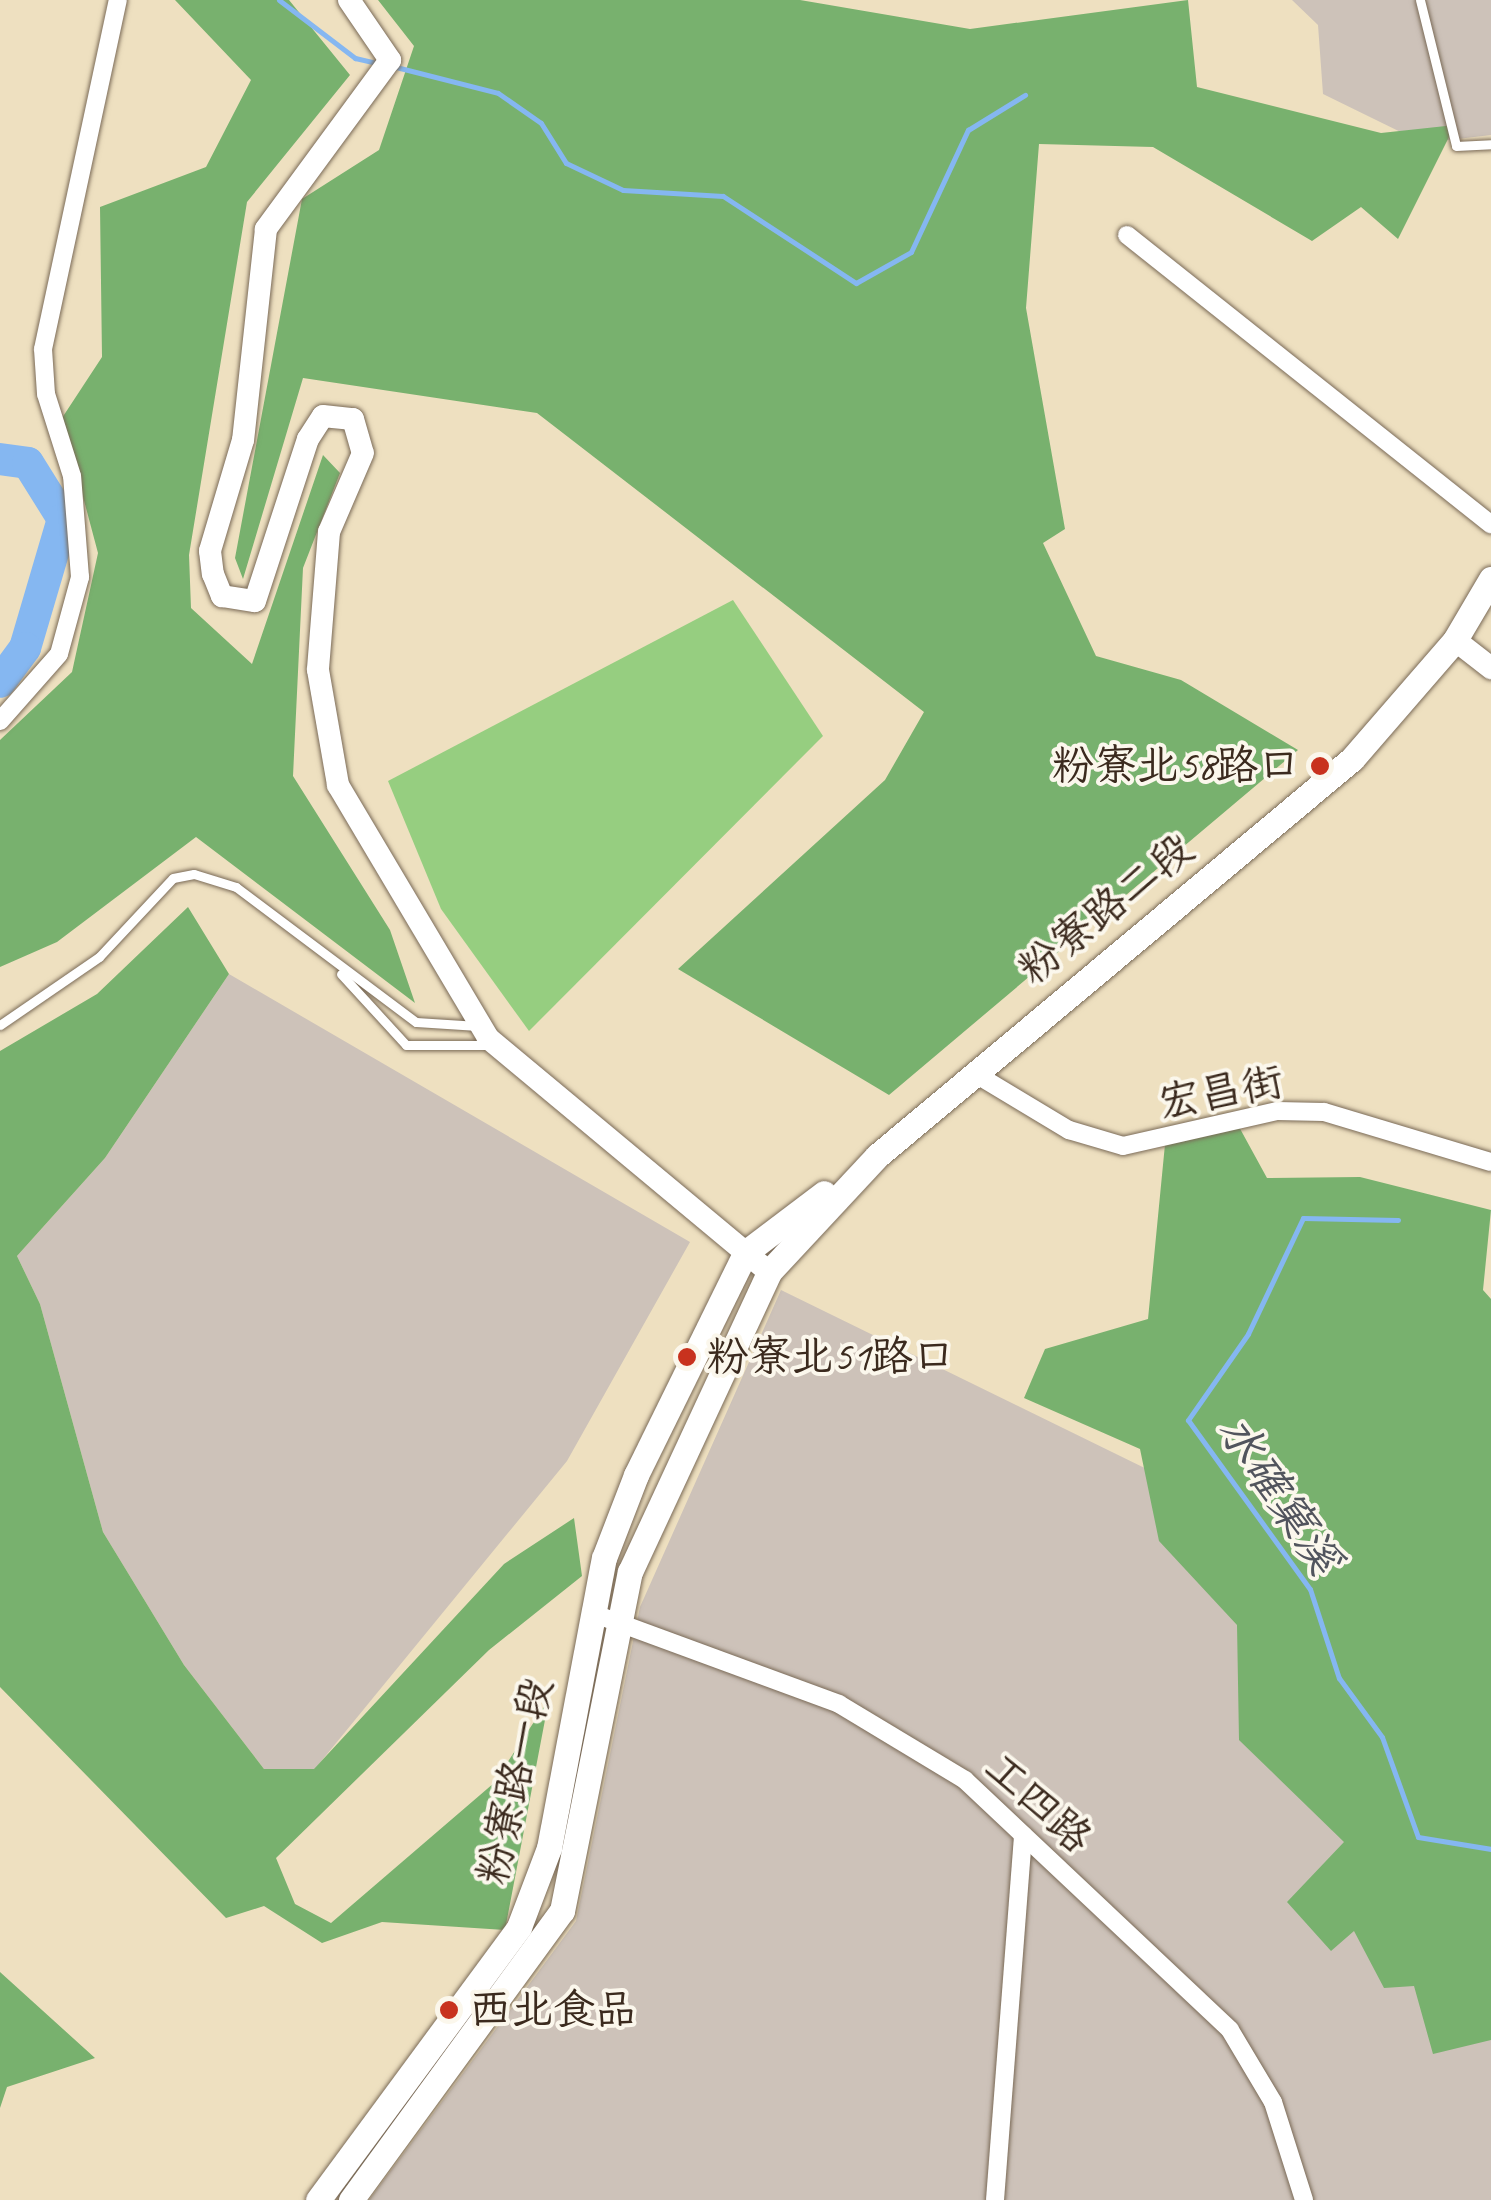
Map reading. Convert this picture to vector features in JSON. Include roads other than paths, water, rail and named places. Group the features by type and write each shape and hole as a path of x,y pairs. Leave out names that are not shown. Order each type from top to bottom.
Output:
{"main road":[{"name":"粉寮路二段","path":"592,1613 636,1476 744,1252 878,1156 1352,759 1455,640 1491,578"},
{"name":"粉寮路二段","path":"618,1619 664,1486 769,1272 878,1156"},
{"name":"粉寮路一段","path":"318,2200 519,1927 548,1848 592,1613"},
{"name":"粉寮路一段","path":"351,2200 562,1911 618,1619"}],"street":[{"path":"0,722 59,654 80,577 72,476 46,394 43,349 118,0"},
{"path":"349,0 387,70 320,146 266,230 243,440 210,551 222,596 255,600 308,439 323,416 353,418 363,452 329,532 318,670 326,748 338,785 488,1035 769,1272"},
{"path":"1127,234 1491,526"},
{"path":"1455,640 1491,668"},
{"name":"宏昌街","path":"974,1073 1069,1130 1123,1146 1277,1110 1324,1112 1491,1162"},
{"name":"工四路","path":"592,1613 618,1619 839,1704 965,1780 1230,2030 1273,2102 1304,2200"},
{"path":"994,2200 1024,1835"}],"lane":[{"path":"1420,0 1456,146 1491,144"},
{"path":"0,1025 99,957 158,889 194,874 236,887 416,1022 488,1035"},
{"path":"326,957 406,1045 488,1035"}],"waterway":[{"path":"279,0 355,58 380,64"},
{"path":"396,67 498,93 541,123 566,163 623,190 723,196 856,283 911,252 968,130 1025,95"},
{"path":"0,459 28,463 63,519 25,648 0,682"},
{"name":"水確窠溪","path":"1398,1220 1303,1218 1248,1334 1188,1420 1310,1589 1339,1678 1382,1737 1418,1837 1491,1849"}],"place":[{"name":"粉寮北58路口","path":"1320,766"},
{"name":"粉寮北51路口","path":"687,1357"},
{"name":"西北食品","path":"449,2010"}]}
